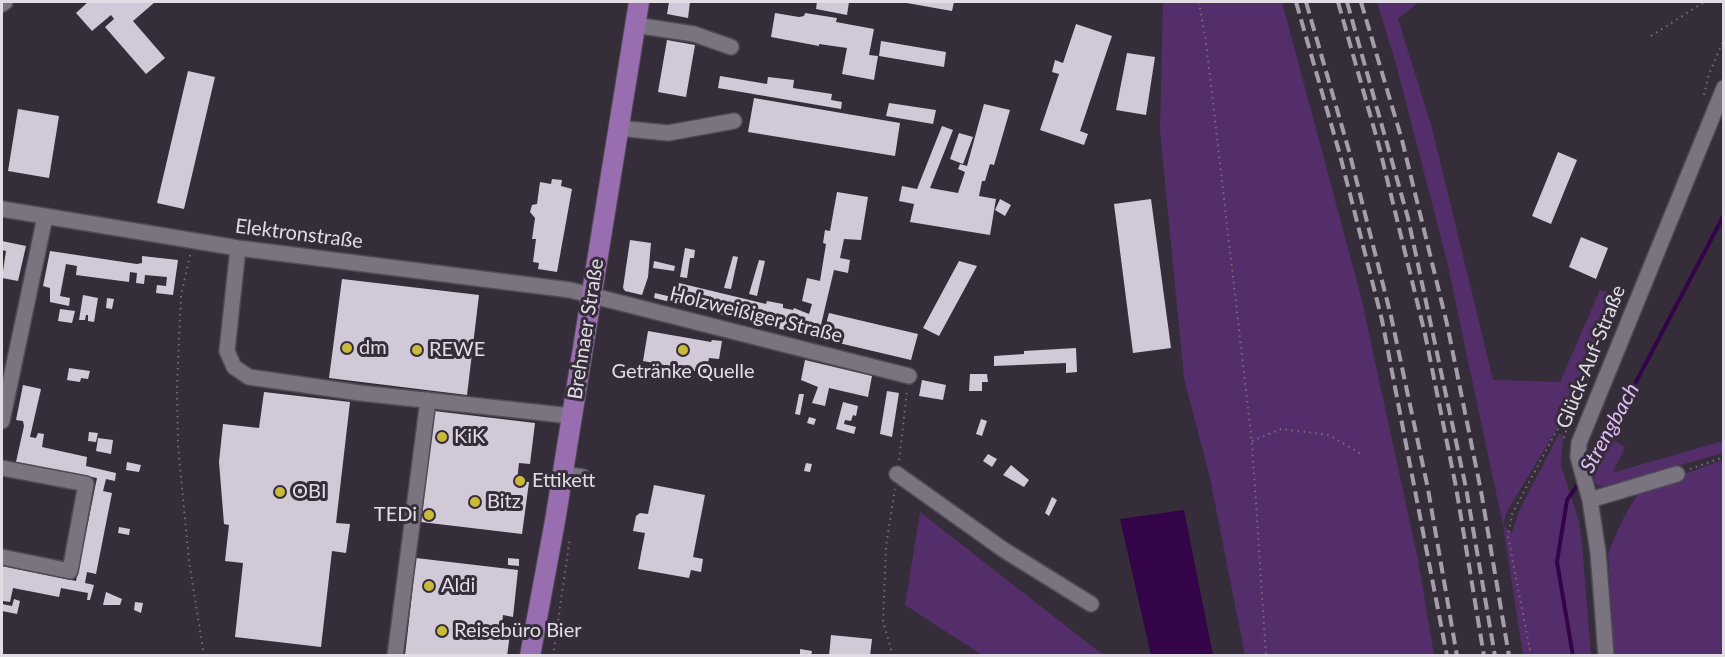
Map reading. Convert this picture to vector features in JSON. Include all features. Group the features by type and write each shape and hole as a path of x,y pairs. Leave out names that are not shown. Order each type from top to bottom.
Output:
{"main road":[{"name":"Brehnaer Straße","path":"530,656 563,474 639,2"}],"street":[{"path":"635,25 694,34 731,47"},
{"name":"Glück-Auf-Straße","path":"1606,656 1598,552 1588,494 1578,457 1585,423 1724,88"},
{"path":"618,128 669,133 734,122"},
{"name":"Elektronstraße","path":"2,209 238,248 560,288 591,296"},
{"path":"2,421 45,217"},
{"path":"238,248 227,351 234,367 249,377 360,393 572,416"},
{"name":"Holzweißiger Straße","path":"591,296 731,336 909,376"},
{"path":"395,656 428,400"},
{"path":"2,468 86,484 70,571 2,556"},
{"path":"563,474 583,477"},
{"path":"897,474 1004,550 1092,604"},
{"path":"1588,494 1677,474"}],"path":[{"path":"1199,2 1206,42 1252,443 1266,656"},
{"path":"1651,36 1704,2"},
{"path":"193,240 182,296 178,445 185,520 204,656"},
{"path":"893,656 883,621 886,546 909,376"},
{"path":"1252,443 1251,441 1281,429 1329,435 1363,455"},
{"path":"1677,474 1724,457"},
{"path":"553,656 571,530"}],"shaded area":[{"path":"1163,2 1282,2 1361,297 1418,560 1434,655 1245,655 1210,478 1184,378 1160,130"},
{"path":"1377,2 1419,2 1398,19 1432,128 1493,380 1560,382 1600,290 1619,297 1582,387 1507,511 1503,525 1446,257 1396,64"},
{"path":"1559,434 1563,435 1561,465 1579,522 1591,655 1523,655 1503,525 1512,533 1519,511"},
{"path":"1611,439 1625,447 1612,473 1723,441 1723,453 1603,487 1596,484 1593,474"},
{"path":"1723,460 1723,655 1614,655 1608,553 1623,519 1640,490"},
{"path":"1184,510 1213,655 1151,655 1120,519"},
{"path":"920,512 1103,655 982,655 905,605"}],"building":[{"path":"88,2 155,2 133,21 165,58 146,74 105,27 114,19 111,15 92,31 76,13"},
{"path":"669,2 690,2 688,18 667,14"},
{"path":"817,2 849,2 847,15 816,9"},
{"path":"901,2 954,2 952,11"},
{"path":"775,13 799,17 804,16 805,13 837,18 836,22 874,29 869,55 878,56 874,80 842,74 847,48 819,44 819,46 771,37"},
{"path":"1076,24 1112,36 1080,131 1088,134 1084,145 1040,130 1059,74 1052,72 1055,60 1063,63"},
{"path":"667,40 695,45 686,97 658,92"},
{"path":"881,41 946,52 944,67 879,56"},
{"path":"1127,53 1155,57 1146,115 1116,110"},
{"path":"188,71 215,77 184,209 157,203"},
{"path":"720,76 767,84 768,77 794,80 793,88 832,94 831,100 842,102 841,109 718,88"},
{"path":"754,98 900,123 895,156 748,132"},
{"path":"889,103 936,110 933,124 886,116"},
{"path":"984,104 1010,110 994,165 990,164 985,181 982,181 979,196 996,199 990,235 910,222 914,204 899,201 902,186 917,189 942,126 953,130 930,188 958,193 965,172 958,169 960,164 967,166"},
{"path":"18,109 59,116 49,178 8,171"},
{"path":"959,133 973,137 963,164 950,159"},
{"path":"1558,152 1577,160 1551,224 1532,216"},
{"path":"552,179 562,180 561,186 572,189 557,272 538,269 539,263 533,262 536,239 532,239 535,218 530,212 532,205 537,204 540,182 551,184"},
{"path":"837,192 868,197 861,240 844,239 840,258 850,260 848,273 834,270 820,329 807,326 805,335 654,298 655,293 676,298 679,283 766,304 767,301 783,304 783,308 793,310 794,308 809,314 812,304 802,301 807,278 820,281 826,244 823,243 825,230 830,231"},
{"path":"1000,199 1011,205 1005,216 995,210"},
{"path":"1151,199 1171,348 1133,353 1114,204"},
{"path":"1581,237 1608,248 1596,279 1569,267"},
{"path":"630,240 651,243 648,277 642,295 625,291 623,288"},
{"path":"2,241 26,246 18,281 2,278 6,251 2,250"},
{"path":"685,248 695,250 694,258 690,258 687,278 680,277"},
{"path":"50,251 137,264 142,263 142,256 178,260 173,295 156,293 157,285 166,286 167,277 145,275 144,284 136,283 137,273 130,272 129,282 76,275 77,266 66,264 60,296 70,298 69,306 50,302 50,288 43,286"},
{"path":"733,256 738,257 731,289 724,288"},
{"path":"759,260 765,261 757,296 749,294"},
{"path":"654,261 675,266 674,271 653,268"},
{"path":"959,261 977,266 939,336 923,328"},
{"name":"REWE","path":"342,279 479,295 467,395 329,378"},
{"path":"83,295 98,298 94,322 88,321 88,315 85,320 79,320"},
{"path":"107,298 114,299 112,309 106,308"},
{"path":"60,309 75,311 72,323 58,321"},
{"path":"829,313 918,334 911,360 822,339"},
{"name":"Getränke Quelle","path":"648,331 711,342 712,340 722,341 719,359 709,358 706,373 643,361"},
{"path":"1076,348 1077,372 1066,373 1066,363 994,366 994,356 1024,354 1024,351"},
{"path":"805,360 872,376 868,397 829,388 825,406 812,403 818,387 801,380"},
{"path":"69,368 90,371 88,379 81,378 80,382 67,380"},
{"path":"970,374 987,374 988,382 982,382 982,391 969,391"},
{"path":"922,380 946,385 943,400 919,396"},
{"path":"23,385 41,389 30,437 36,438 38,433 44,434 42,447 87,457 86,466 116,473 115,481 106,479 103,491 112,493 96,574 87,572 85,583 94,585 90,600 87,600 88,593 61,588 59,597 13,588 10,602 3,601 2,566 76,581 97,478 16,462 24,426 23,421 16,420"},
{"path":"887,391 899,393 892,437 880,434"},
{"name":"OBI","path":"264,392 350,402 336,523 350,524 346,553 332,551 321,647 235,637 243,563 225,561 229,525 224,524 219,462 223,424 259,428"},
{"path":"799,394 804,394 800,415 795,414"},
{"path":"843,402 858,406 856,416 853,415 851,421 845,420 844,424 856,427 854,434 836,429"},
{"path":"434,411 535,423 530,464 519,463 517,481 529,482 522,534 421,522"},
{"path":"809,417 816,419 814,425 807,423"},
{"path":"981,419 987,421 982,436 976,434"},
{"path":"89,432 98,433 96,442 88,441"},
{"path":"98,438 113,440 111,454 96,451"},
{"path":"988,454 997,459 992,467 983,461"},
{"path":"127,462 141,465 139,472 126,470"},
{"path":"806,463 812,464 810,472 804,471"},
{"path":"1011,465 1029,480 1024,487 1003,475"},
{"path":"654,485 705,495 693,557 703,559 701,572 691,570 689,578 638,569 645,533 633,531 636,516 640,513 648,514"},
{"path":"1052,497 1057,500 1049,516 1045,513"},
{"path":"119,527 130,529 129,535 118,533"},
{"path":"416,558 518,570 513,617 503,615 501,633 510,634 507,656 405,656"},
{"path":"508,558 519,559 519,566 508,565"},
{"path":"106,592 122,599 120,605 103,605"},
{"path":"14,599 20,601 17,614 2,611 2,604 12,606"},
{"path":"135,602 143,603 141,613 134,610"},
{"path":"831,635 872,639 870,656 829,656"},
{"path":"800,649 812,651 811,656 800,656"}],"waterway":[{"name":"Strengbach","path":"1586,471 1600,450 1724,215"},
{"name":"Strengbach","path":"1573,656 1557,562 1567,500 1581,480"}],"railway":[{"path":"1296,2 1340,155 1382,320 1447,656"},
{"path":"1306,2 1349,151 1391,316 1428,489 1457,656"},
{"path":"1338,2 1379,146 1425,334 1456,487 1484,656"},
{"path":"1347,2 1408,218 1466,488 1495,656"},
{"path":"1361,2 1402,140 1447,324 1481,491 1509,656"}],"place":[{"name":"dm","path":"347,348"},
{"name":"REWE","path":"417,350"},
{"name":"Getränke Quelle","path":"683,350"},
{"name":"KiK","path":"442,437"},
{"name":"Ettikett","path":"520,481"},
{"name":"OBI","path":"280,492"},
{"name":"Bitz","path":"475,502"},
{"name":"TEDi","path":"429,515"},
{"name":"Aldi","path":"429,586"},
{"name":"Reisebüro Bier","path":"442,631"}]}
